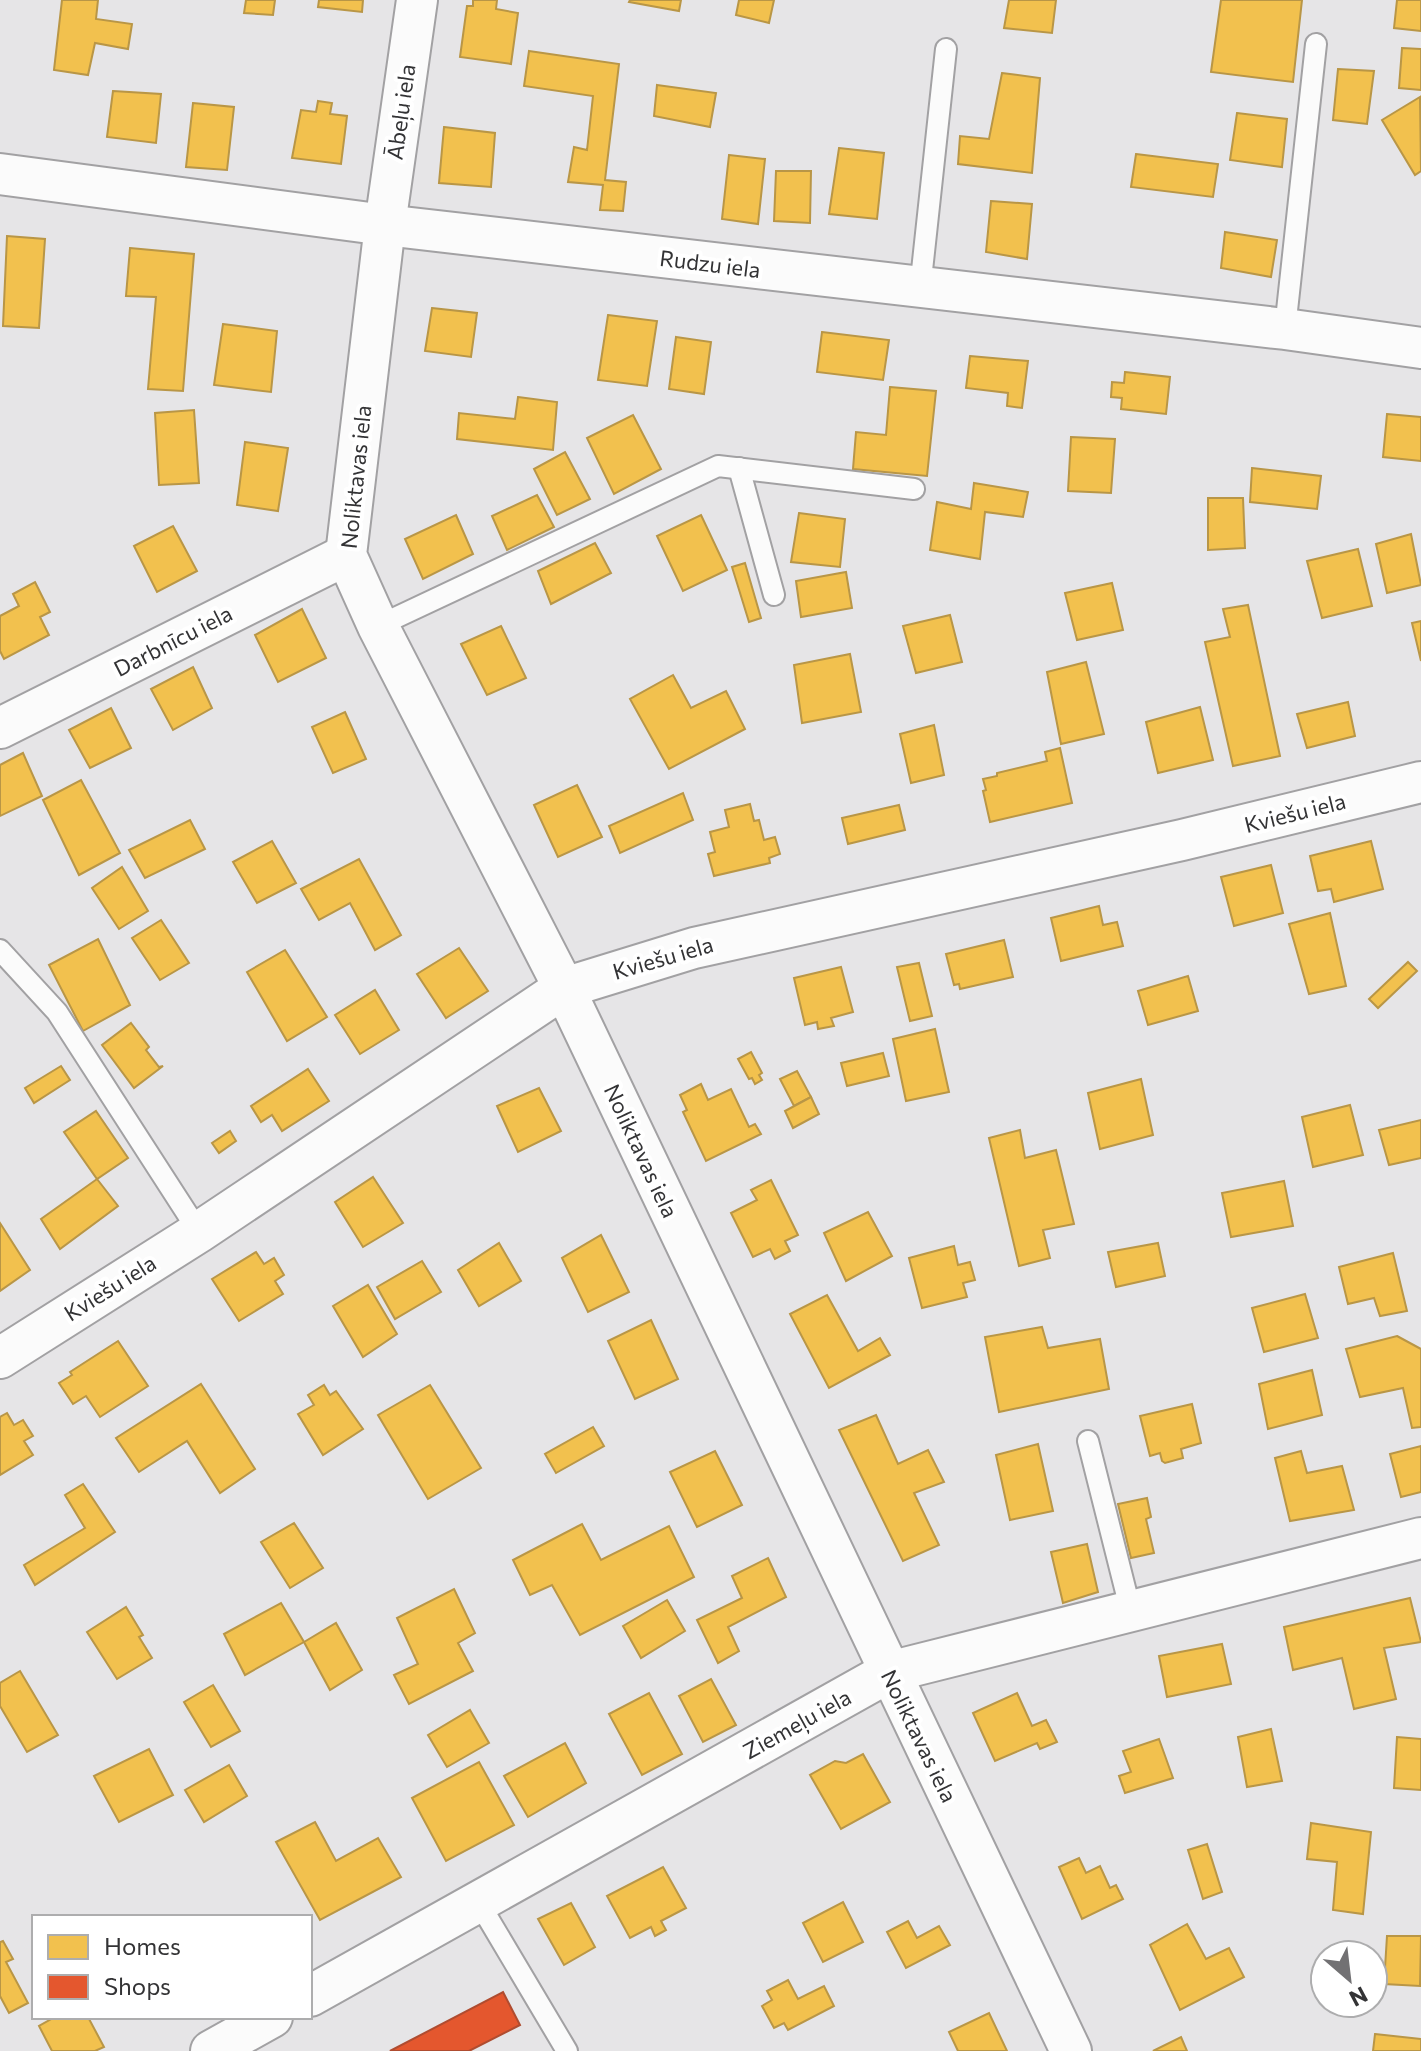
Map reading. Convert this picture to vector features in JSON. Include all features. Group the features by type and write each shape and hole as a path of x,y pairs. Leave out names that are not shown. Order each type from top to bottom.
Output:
{"street":[{"name":"Ābeļu iela","path":"385,225 417,0"},
{"name":"Rudzu iela","path":"0,174 385,225 1285,329 1421,348"},
{"name":"Noliktavas iela","path":"385,225 346,555 378,626 564,988 1071,2051"},
{"name":"Darbnīcu iela","path":"0,728 346,555"},
{"name":"Kviešu iela","path":"0,1358 199,1232 564,988 694,948 1182,840 1421,782"},
{"name":"Ziemeļu iela","path":"312,1995 889,1672 1421,1538"},
{"path":"211,2051 268,2019"}],"lane":[{"path":"1285,329 1316,44"},
{"path":"920,289 946,49"},
{"path":"378,626 718,466 914,489"},
{"path":"739,468 774,595"},
{"path":"0,950 57,1012 199,1232"},
{"path":"1088,1441 1131,1612"},
{"path":"479,1903 567,2051"}],"building: Homes":[{"path":"62,0 98,0 96,19 132,24 128,49 95,43 88,75 54,70"},
{"path":"246,0 275,0 273,15 244,13"},
{"path":"319,0 363,0 362,12 318,7"},
{"path":"473,0 497,0 496,9 518,13 511,64 460,57 467,6 473,6"},
{"path":"630,0 681,0 679,11"},
{"path":"739,0 774,0 769,23 736,15"},
{"path":"1009,0 1056,0 1052,33 1004,28"},
{"path":"1221,0 1302,0 1293,82 1211,72"},
{"path":"1397,0 1421,0 1421,31 1394,28"},
{"path":"1402,48 1421,49 1421,90 1399,88"},
{"path":"529,51 619,64 605,180 626,182 623,211 600,210 603,185 568,182 574,147 587,150 593,96 524,86"},
{"path":"1338,69 1374,71 1367,124 1333,120"},
{"path":"1002,73 1040,78 1032,173 958,164 960,136 989,139"},
{"path":"657,85 716,93 710,127 654,116"},
{"path":"113,91 161,94 156,143 107,137"},
{"path":"1420,97 1421,171 1415,175 1382,120"},
{"path":"318,101 332,103 330,114 347,116 341,164 292,158 301,110 316,112"},
{"path":"193,103 234,107 227,170 186,167"},
{"path":"1237,113 1287,119 1282,167 1230,160"},
{"path":"444,127 495,133 491,187 439,183"},
{"path":"839,148 884,153 877,219 829,214"},
{"path":"1136,154 1218,164 1213,197 1131,187"},
{"path":"729,155 765,159 758,224 722,219"},
{"path":"776,171 811,171 810,223 774,221"},
{"path":"991,201 1032,204 1027,259 986,252"},
{"path":"1225,232 1277,240 1271,277 1221,268"},
{"path":"7,236 45,239 39,328 3,326"},
{"path":"130,248 194,254 183,391 148,389 156,297 126,296"},
{"path":"432,308 477,313 471,357 425,351"},
{"path":"608,315 657,321 647,386 598,380"},
{"path":"223,324 277,331 271,392 214,385"},
{"path":"822,332 889,340 883,380 817,372"},
{"path":"676,337 711,342 704,394 669,389"},
{"path":"970,356 1028,361 1022,408 1007,406 1008,393 966,388"},
{"path":"1125,372 1170,377 1166,414 1121,409 1122,398 1111,397 1112,382 1124,383"},
{"path":"890,387 936,391 927,476 853,469 856,432 886,435"},
{"path":"518,397 557,402 553,450 457,439 459,413 515,419"},
{"path":"194,410 199,483 159,485 155,413"},
{"path":"1387,414 1421,417 1421,461 1383,457"},
{"path":"633,415 661,469 614,494 587,438"},
{"path":"1071,437 1115,439 1111,493 1068,491"},
{"path":"245,442 288,448 278,511 237,505"},
{"path":"565,452 590,499 557,515 534,469"},
{"path":"1252,468 1321,476 1317,509 1250,502"},
{"path":"974,483 1028,492 1023,517 985,512 980,559 930,550 937,502 971,509"},
{"path":"537,495 554,527 507,550 492,516"},
{"path":"1208,498 1243,498 1245,548 1208,550"},
{"path":"799,513 845,519 840,567 791,562"},
{"path":"456,515 473,554 423,579 405,539"},
{"path":"701,515 727,570 683,591 657,536"},
{"path":"173,526 197,571 157,592 134,546"},
{"path":"1411,534 1421,585 1387,593 1376,544"},
{"path":"595,543 611,573 551,604 538,571"},
{"path":"1358,549 1372,606 1322,618 1307,561"},
{"path":"745,563 761,618 749,622 732,567"},
{"path":"846,572 852,608 801,617 796,581"},
{"path":"35,582 50,612 40,617 49,635 4,659 0,651 0,616 19,606 13,594"},
{"path":"1112,583 1123,630 1077,640 1065,593"},
{"path":"1248,605 1280,756 1233,766 1205,642 1230,637 1223,609"},
{"path":"302,609 326,658 278,682 255,635"},
{"path":"950,615 962,662 916,673 903,626"},
{"path":"1421,621 1421,661 1412,623"},
{"path":"501,626 526,678 487,695 461,644"},
{"path":"850,654 861,712 802,723 794,665"},
{"path":"1086,662 1104,734 1061,744 1047,672"},
{"path":"193,667 212,708 173,730 151,689"},
{"path":"673,675 691,708 726,691 745,729 669,769 630,699"},
{"path":"1348,702 1355,736 1307,748 1297,714"},
{"path":"1200,707 1213,760 1158,773 1146,722"},
{"path":"111,708 131,748 90,768 69,730"},
{"path":"345,712 366,759 333,773 312,727"},
{"path":"934,725 944,775 911,783 900,734"},
{"path":"1060,748 1072,803 990,822 983,779 1047,761 1045,752"},
{"path":"23,753 42,796 0,816 0,765"},
{"path":"81,780 120,853 79,875 43,800"},
{"path":"577,785 602,837 558,857 534,805"},
{"path":"683,793 693,820 620,853 609,826"},
{"path":"750,804 754,821 759,820 764,840 775,837 780,854 769,858 770,863 714,876 708,854 715,852 710,832 729,827 725,810"},
{"path":"899,805 905,830 848,844 842,818"},
{"path":"190,820 205,849 145,878 129,850"},
{"path":"272,841 296,883 257,903 233,862"},
{"path":"1371,841 1383,889 1334,902 1331,889 1318,891 1310,856"},
{"path":"359,859 401,935 375,950 350,903 319,920 301,889"},
{"path":"1271,865 1283,913 1234,926 1221,877"},
{"path":"122,867 148,911 119,929 92,888"},
{"path":"1099,906 1103,925 1117,922 1123,946 1061,961 1051,918"},
{"path":"1330,913 1346,986 1309,994 1289,924"},
{"path":"161,920 189,963 160,980 132,938"},
{"path":"98,939 130,1005 83,1031 49,965"},
{"path":"1004,940 1013,977 960,989 959,984 954,985 946,954"},
{"path":"459,948 488,991 446,1018 417,974"},
{"path":"285,950 327,1017 287,1041 247,972"},
{"path":"1408,962 1417,971 1378,1008 1369,999"},
{"path":"919,963 932,1016 910,1021 897,967"},
{"path":"841,967 853,1012 831,1018 834,1026 818,1029 817,1022 805,1025 794,978"},
{"path":"1188,976 1198,1011 1148,1025 1138,991"},
{"path":"375,990 399,1030 360,1054 335,1015"},
{"path":"131,1023 149,1047 146,1050 159,1067 163,1066 134,1088 102,1045"},
{"path":"935,1029 949,1092 906,1101 893,1039"},
{"path":"751,1052 762,1073 759,1075 762,1080 755,1084 738,1059"},
{"path":"883,1053 889,1076 847,1086 841,1063"},
{"path":"61,1066 70,1080 34,1103 25,1088"},
{"path":"308,1069 329,1101 282,1131 272,1115 261,1122 251,1106"},
{"path":"797,1071 811,1097 794,1106 780,1079"},
{"path":"1141,1079 1153,1135 1100,1149 1088,1093"},
{"path":"701,1084 708,1100 731,1089 749,1127 755,1124 761,1134 706,1161 683,1112 687,1110 680,1095"},
{"path":"539,1088 561,1131 518,1152 497,1106"},
{"path":"811,1097 819,1114 793,1128 785,1111"},
{"path":"1350,1105 1363,1155 1313,1167 1302,1117"},
{"path":"96,1111 128,1158 97,1179 64,1132"},
{"path":"1421,1120 1421,1158 1389,1165 1379,1130"},
{"path":"1020,1130 1025,1158 1056,1150 1074,1224 1043,1230 1050,1258 1019,1266 989,1138"},
{"path":"230,1131 236,1141 219,1153 212,1143"},
{"path":"373,1177 403,1223 363,1247 335,1202"},
{"path":"97,1179 118,1206 60,1249 41,1219"},
{"path":"771,1180 798,1235 785,1241 790,1251 775,1259 770,1249 753,1257 731,1213 757,1200 751,1190"},
{"path":"1284,1181 1293,1226 1231,1237 1222,1193"},
{"path":"868,1212 892,1256 846,1281 824,1233"},
{"path":"0,1223 30,1270 0,1291"},
{"path":"601,1235 629,1292 588,1312 562,1258"},
{"path":"499,1243 521,1281 479,1306 458,1270"},
{"path":"1158,1243 1165,1276 1116,1287 1108,1252"},
{"path":"954,1246 958,1265 970,1262 975,1280 963,1283 967,1297 922,1308 909,1258"},
{"path":"256,1252 264,1264 274,1258 284,1275 275,1281 283,1294 239,1321 212,1279"},
{"path":"1393,1253 1407,1311 1380,1316 1374,1298 1348,1304 1339,1267"},
{"path":"422,1261 441,1292 395,1319 377,1287"},
{"path":"368,1285 397,1334 363,1357 333,1306"},
{"path":"1305,1294 1318,1338 1264,1352 1252,1308"},
{"path":"827,1295 858,1351 880,1338 890,1355 829,1388 790,1314"},
{"path":"651,1320 678,1379 635,1399 608,1341"},
{"path":"1042,1327 1048,1348 1100,1339 1109,1389 999,1412 985,1337"},
{"path":"1397,1336 1421,1349 1421,1427 1412,1428 1403,1388 1360,1397 1346,1349"},
{"path":"118,1341 148,1386 100,1417 86,1396 73,1404 59,1383 72,1375 70,1372"},
{"path":"1312,1370 1322,1415 1268,1429 1259,1384"},
{"path":"201,1384 255,1469 220,1493 187,1441 139,1472 116,1438"},
{"path":"324,1385 330,1395 336,1391 363,1429 323,1455 298,1414 314,1405 308,1395"},
{"path":"430,1385 481,1468 428,1499 378,1415"},
{"path":"1192,1404 1201,1443 1181,1449 1183,1458 1165,1463 1160,1453 1150,1456 1140,1416"},
{"path":"7,1413 14,1425 23,1420 33,1436 24,1441 33,1455 0,1475 0,1417"},
{"path":"876,1415 898,1464 928,1450 944,1482 914,1493 939,1545 903,1561 839,1430"},
{"path":"593,1427 604,1446 556,1473 545,1454"},
{"path":"1038,1444 1053,1511 1010,1520 996,1455"},
{"path":"1421,1446 1421,1492 1401,1497 1390,1454"},
{"path":"715,1451 742,1505 697,1527 670,1472"},
{"path":"1301,1451 1307,1473 1342,1466 1354,1510 1290,1521 1275,1458"},
{"path":"83,1484 115,1532 35,1585 24,1565 85,1528 65,1495"},
{"path":"1147,1498 1151,1517 1146,1519 1154,1553 1131,1558 1118,1504"},
{"path":"294,1523 323,1568 290,1588 261,1542"},
{"path":"582,1524 601,1560 669,1526 694,1577 580,1635 552,1585 530,1595 513,1560"},
{"path":"1087,1544 1098,1592 1063,1603 1051,1552"},
{"path":"768,1558 786,1597 728,1627 739,1651 718,1663 697,1620 742,1598 732,1576"},
{"path":"454,1589 475,1633 458,1643 473,1671 409,1704 394,1675 418,1664 397,1618"},
{"path":"1410,1598 1421,1642 1384,1648 1396,1699 1354,1709 1342,1658 1293,1670 1284,1627"},
{"path":"667,1600 685,1631 641,1658 623,1626"},
{"path":"281,1603 304,1642 245,1675 224,1634"},
{"path":"126,1607 143,1635 139,1637 152,1658 117,1679 87,1632"},
{"path":"336,1623 362,1670 330,1690 304,1642"},
{"path":"1222,1644 1231,1684 1167,1697 1159,1656"},
{"path":"20,1671 58,1735 27,1752 0,1706 0,1683"},
{"path":"711,1679 736,1725 703,1742 679,1696"},
{"path":"213,1685 240,1731 211,1747 184,1702"},
{"path":"649,1693 682,1754 642,1775 609,1714"},
{"path":"1017,1693 1032,1726 1046,1720 1057,1742 1040,1749 1037,1743 995,1761 973,1713"},
{"path":"470,1710 489,1743 447,1767 428,1735"},
{"path":"1271,1729 1282,1781 1247,1787 1238,1737"},
{"path":"1397,1737 1421,1739 1421,1790 1394,1788"},
{"path":"1159,1739 1173,1778 1125,1793 1119,1776 1131,1772 1123,1751"},
{"path":"565,1743 586,1783 528,1817 504,1776"},
{"path":"149,1749 173,1795 119,1822 94,1776"},
{"path":"863,1754 890,1802 841,1829 810,1775 835,1761 846,1763"},
{"path":"479,1762 514,1825 446,1861 412,1798"},
{"path":"229,1765 247,1796 204,1822 185,1790"},
{"path":"315,1822 336,1861 378,1838 401,1877 320,1920 276,1842"},
{"path":"1311,1823 1371,1832 1363,1914 1333,1910 1337,1862 1307,1859"},
{"path":"1207,1844 1222,1892 1203,1899 1188,1850"},
{"path":"1079,1858 1086,1873 1100,1866 1110,1888 1116,1885 1123,1899 1082,1919 1059,1867"},
{"path":"663,1867 686,1908 661,1921 666,1930 655,1936 651,1927 630,1938 607,1896"},
{"path":"843,1902 863,1942 823,1962 803,1923"},
{"path":"571,1903 595,1947 564,1965 538,1919"},
{"path":"908,1921 917,1938 939,1926 950,1945 906,1968 887,1932"},
{"path":"1187,1924 1206,1959 1229,1948 1244,1977 1180,2010 1150,1945"},
{"path":"1387,1936 1421,1936 1420,1986 1389,1984"},
{"path":"3,1941 13,1959 6,1962 28,2003 9,2013 0,1996 0,1942"},
{"path":"788,1980 798,1999 824,1986 834,2006 788,2030 784,2023 774,2028 762,2006 772,2000 767,1991"},
{"path":"989,2013 1007,2051 958,2051 949,2032"},
{"path":"51,2019 89,2019 104,2047 95,2051 52,2051 39,2026"},
{"path":"1375,2034 1421,2039 1421,2051 1373,2051"},
{"path":"1181,2037 1187,2051 1153,2051"}],"building: Shops":[{"path":"503,1992 520,2025 469,2051 390,2051"}]}
